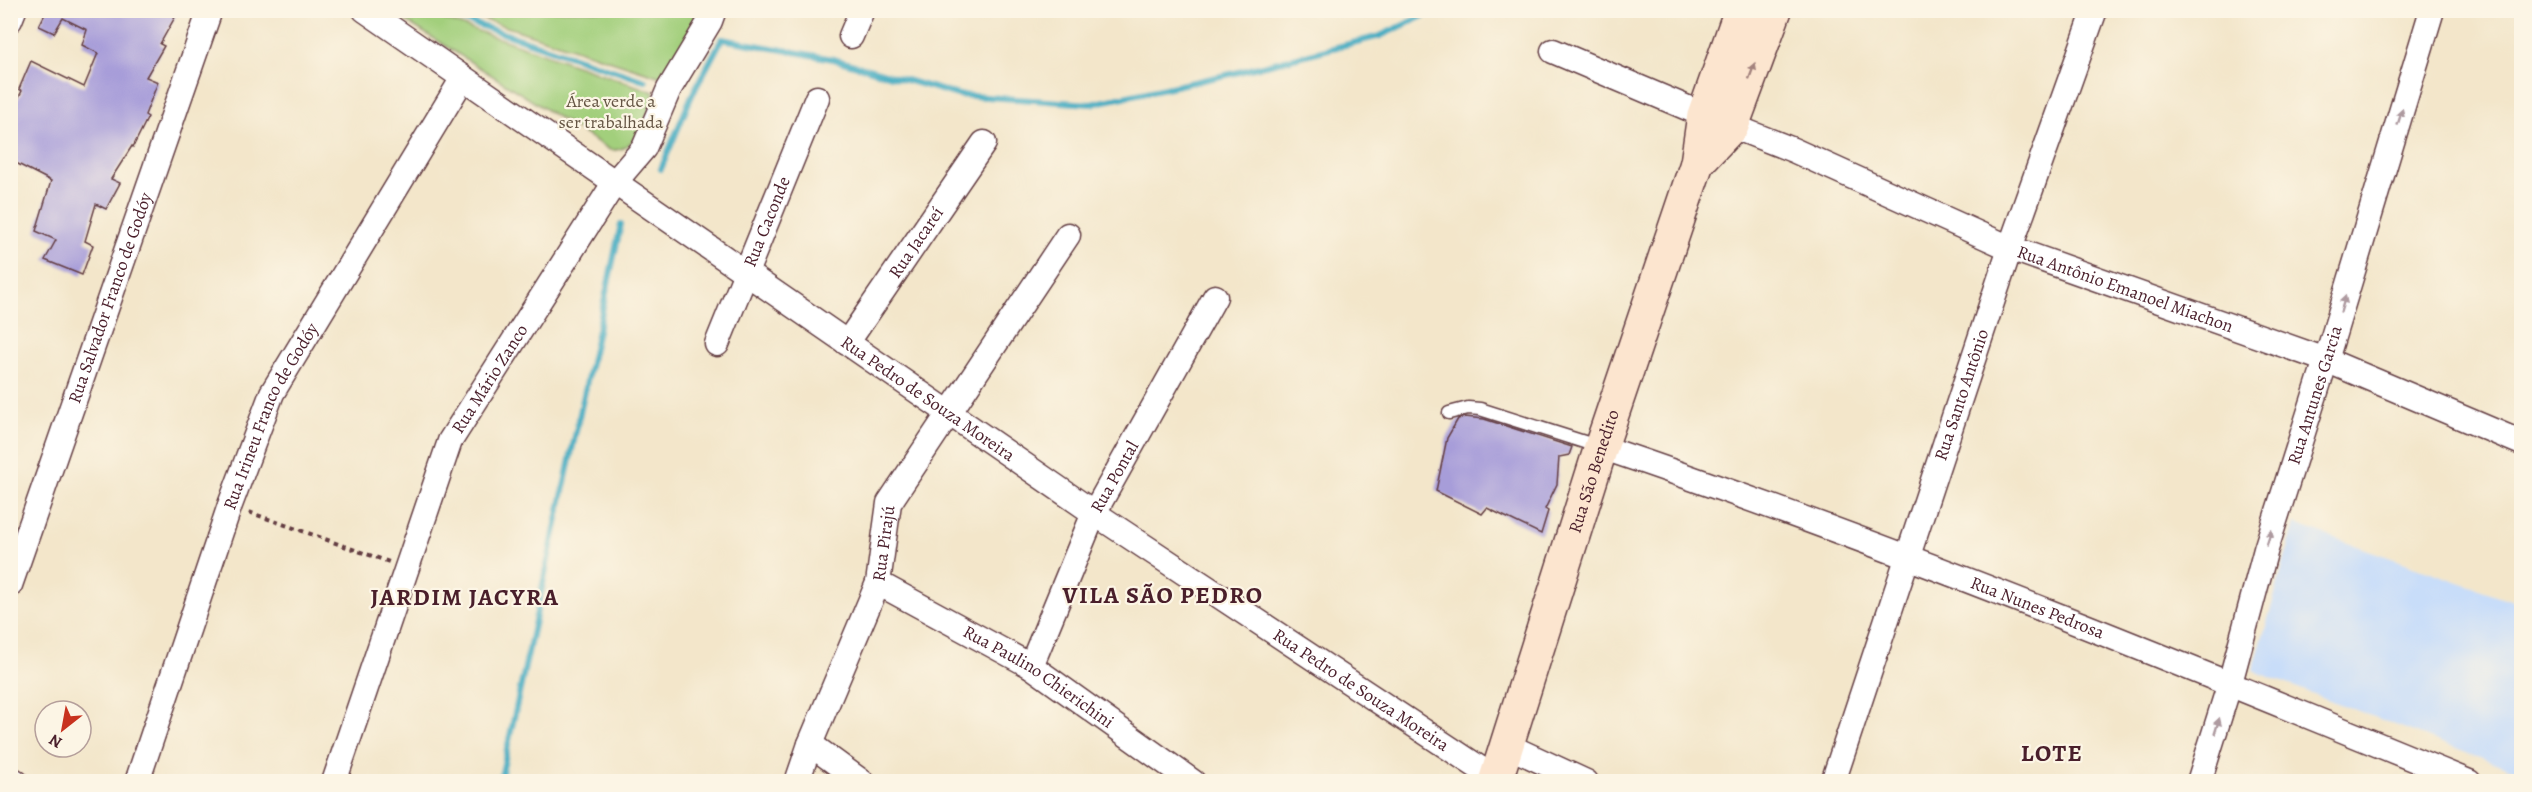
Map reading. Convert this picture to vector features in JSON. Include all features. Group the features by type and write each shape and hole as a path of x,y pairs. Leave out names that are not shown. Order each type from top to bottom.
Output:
{"main road":[{"name":"Rua São Benedito","path":"1496,780 1601,447 1716,112 1741,10"},
{"name":"Rua São Benedito","path":"1716,112 1775,10"}],"street":[{"path":"10,20 14,10"},
{"name":"Rua Salvador Franco de Godóy","path":"10,585 210,10"},
{"name":"Rua Pedro de Souza Moreira","path":"365,10 1094,513 1496,780"},
{"name":"Rua Mário Zanco","path":"334,782 450,441 615,182 644,148 669,89 710,21 714,10"},
{"path":"851,36 862,10"},
{"name":"Rua Santo Antônio","path":"1833,782 2010,248 2095,10"},
{"name":"Rua Antunes Garcia","path":"2199,782 2230,683 2266,549 2432,10"},
{"name":"Rua Antônio Emanoel Miachon","path":"1553,51 1716,112 1793,150 2010,248 2326,360 2522,443"},
{"name":"Rua Irineu Franco de Godóy","path":"137,782 230,505 272,393 463,78"},
{"name":"Rua Caconde","path":"717,344 816,98"},
{"name":"Rua Jacareí","path":"847,343 984,143"},
{"name":"Rua Pirajú","path":"797,782 810,744 878,583 889,503 1068,235"},
{"name":"Rua Pontal","path":"1031,666 1094,513 1215,297"},
{"name":"Rua Nunes Pedrosa","path":"1601,447 1906,558 2230,683 2469,782"},
{"name":"Rua Paulino Chierichini","path":"878,583 1031,666 1193,782"},
{"path":"810,744 862,782"},
{"path":"1506,745 1586,782"},
{"path":"10,778 16,782"}],"lane":[{"path":"1449,413 1468,408 1480,409 1601,447"}],"path":[{"path":"230,505 407,568"}],"shaded area":[{"path":"2295,524 2521,604 2522,765 2519,772 2253,671"}],"green space":[{"name":"Área verde a ser trabalhada","path":"696,10 695,28 661,77 458,11"},
{"name":"Área verde a ser trabalhada","path":"390,11 420,11 654,92 645,120 628,145 610,150"}],"building":[{"path":"47,10 179,10 160,44 164,46 146,77 158,82 145,115 148,117 133,147 111,179 120,183 106,209 96,204 85,241 93,245 82,275 45,260 56,240 36,231 51,181 10,160 10,113 22,91 19,89 31,61 84,87 98,53 82,45 87,30 63,18 54,33 39,26"},
{"path":"1465,417 1484,419 1572,447 1569,455 1559,457 1557,484 1545,509 1548,511 1541,534 1487,508 1482,514 1436,491 1447,438 1458,419"}],"waterway":[{"path":"434,10 645,81"},
{"path":"661,169 692,95 722,39 833,59 958,95 1091,104 1231,74 1380,36 1436,10"},
{"path":"500,782 621,224"}],"district":[{"name":"VILA SÃO PEDRO","path":"1163,595"},
{"name":"JARDIM JACYRA","path":"465,597"},
{"name":"LOTE","path":"2052,753"}]}
